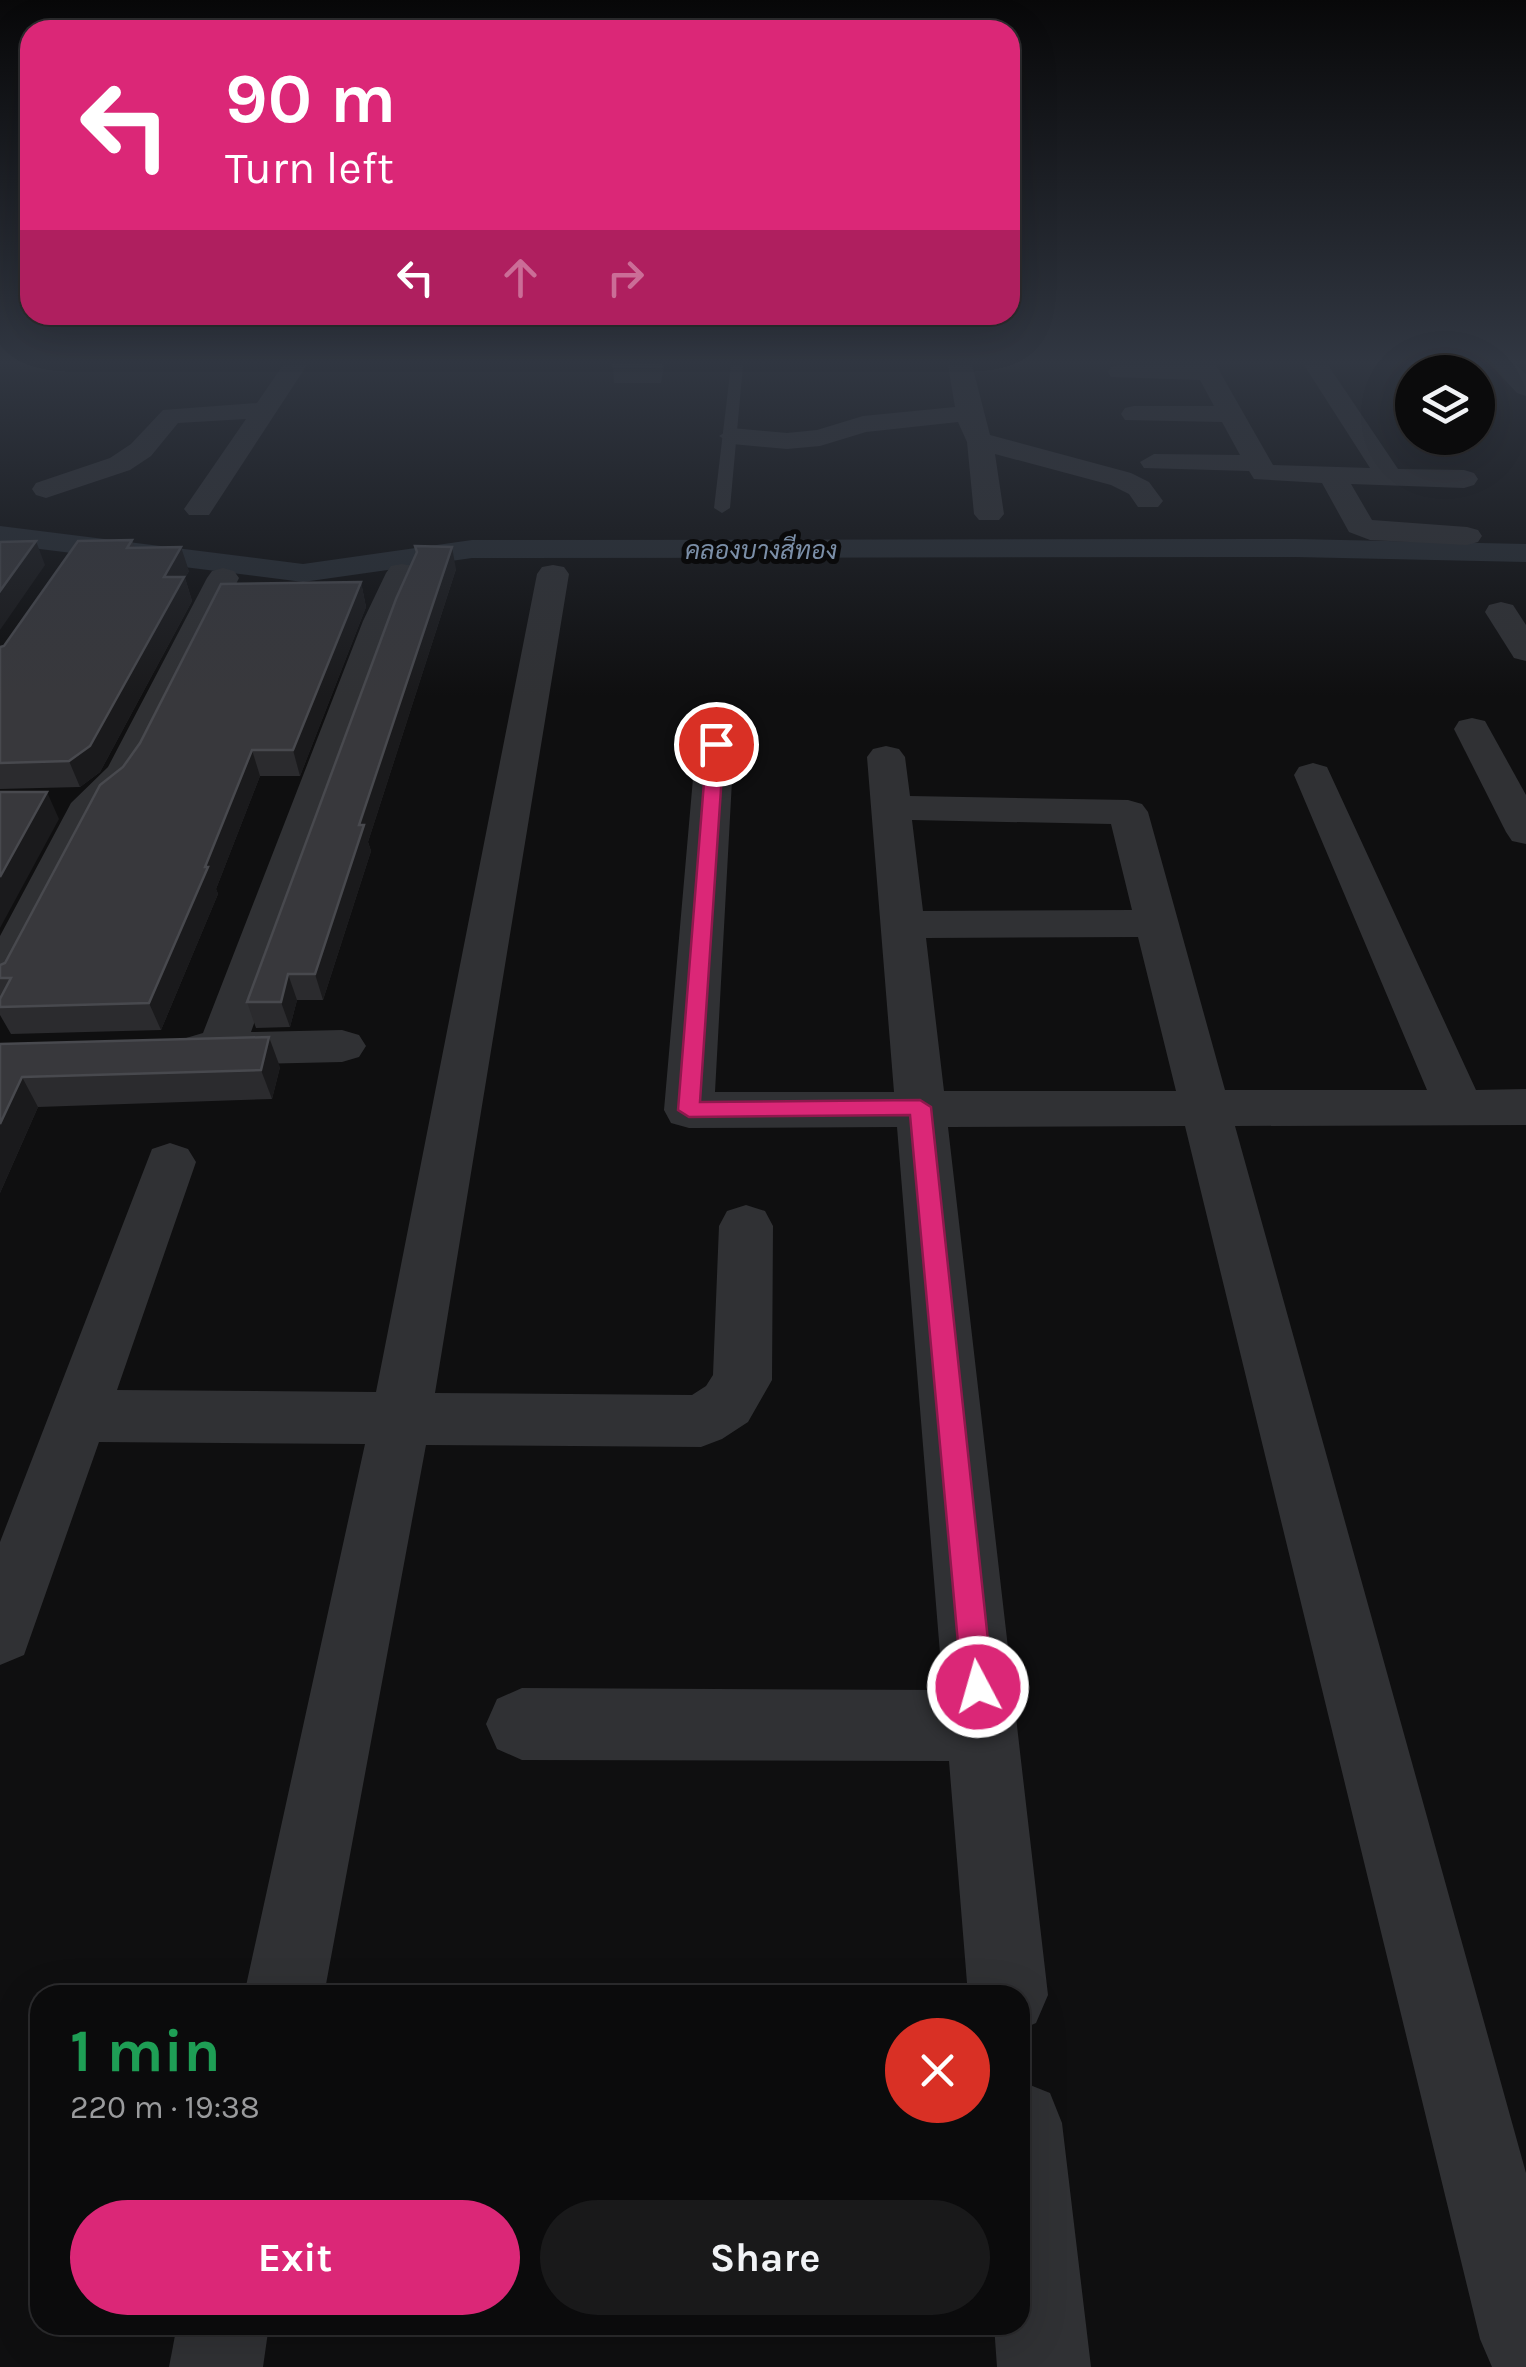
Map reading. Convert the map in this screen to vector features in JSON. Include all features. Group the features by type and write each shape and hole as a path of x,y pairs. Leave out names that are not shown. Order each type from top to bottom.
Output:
{"street":[{"path":"46,488 85,475"},
{"path":"199,509 221,475"},
{"path":"984,475 989,514"},
{"path":"1107,475 1139,488 1148,501"},
{"path":"1299,475 1464,479"},
{"path":"1332,476 1360,526 1370,531 1467,536"},
{"path":"286,1985 401,1418 553,574"},
{"path":"220,1048 383,586"},
{"path":"0,978 90,803 117,782 127,767 220,587 256,594"},
{"path":"1501,612 1526,650"},
{"path":"1472,730 1526,832"},
{"path":"716,744 689,1110 1526,1107"},
{"path":"1313,775 1459,1107"},
{"path":"1007,1985 888,783 1128,812 1526,2338"},
{"path":"42,802 90,803"},
{"path":"902,925 1157,924"},
{"path":"166,1050 342,1046"},
{"path":"0,1632 170,1162"},
{"path":"80,1416 701,1421 727,1404 742,1380 746,1226"},
{"path":"522,1724 982,1726"},
{"path":"1030,2225 1044,2367"},
{"path":"216,2367 222,2335"}],"lane":[{"path":"722,508 727,475"}],"building":[{"path":"132,540 127,548 181,547 164,577 184,577 90,746 69,761 0,763 0,647 78,541"},
{"path":"36,541 0,591 0,542"},
{"path":"415,546 452,547 359,825 364,825 315,974 288,974 281,1002 247,1002 396,599 417,552"},
{"path":"361,582 293,750 252,750 208,867 149,1003 0,1007 11,978 0,978 0,965 5,963 100,785 123,767 140,743 221,584"},
{"path":"0,792 47,792 0,877"},
{"path":"269,1037 261,1070 22,1077 0,1124 0,1044"}],"waterway":[{"name":"คลองบางสีทอง","path":"0,535 303,573 472,549 1296,548 1526,553"}],"route":[{"path":"716,744 689,1110 920,1107 978,1687"}]}
